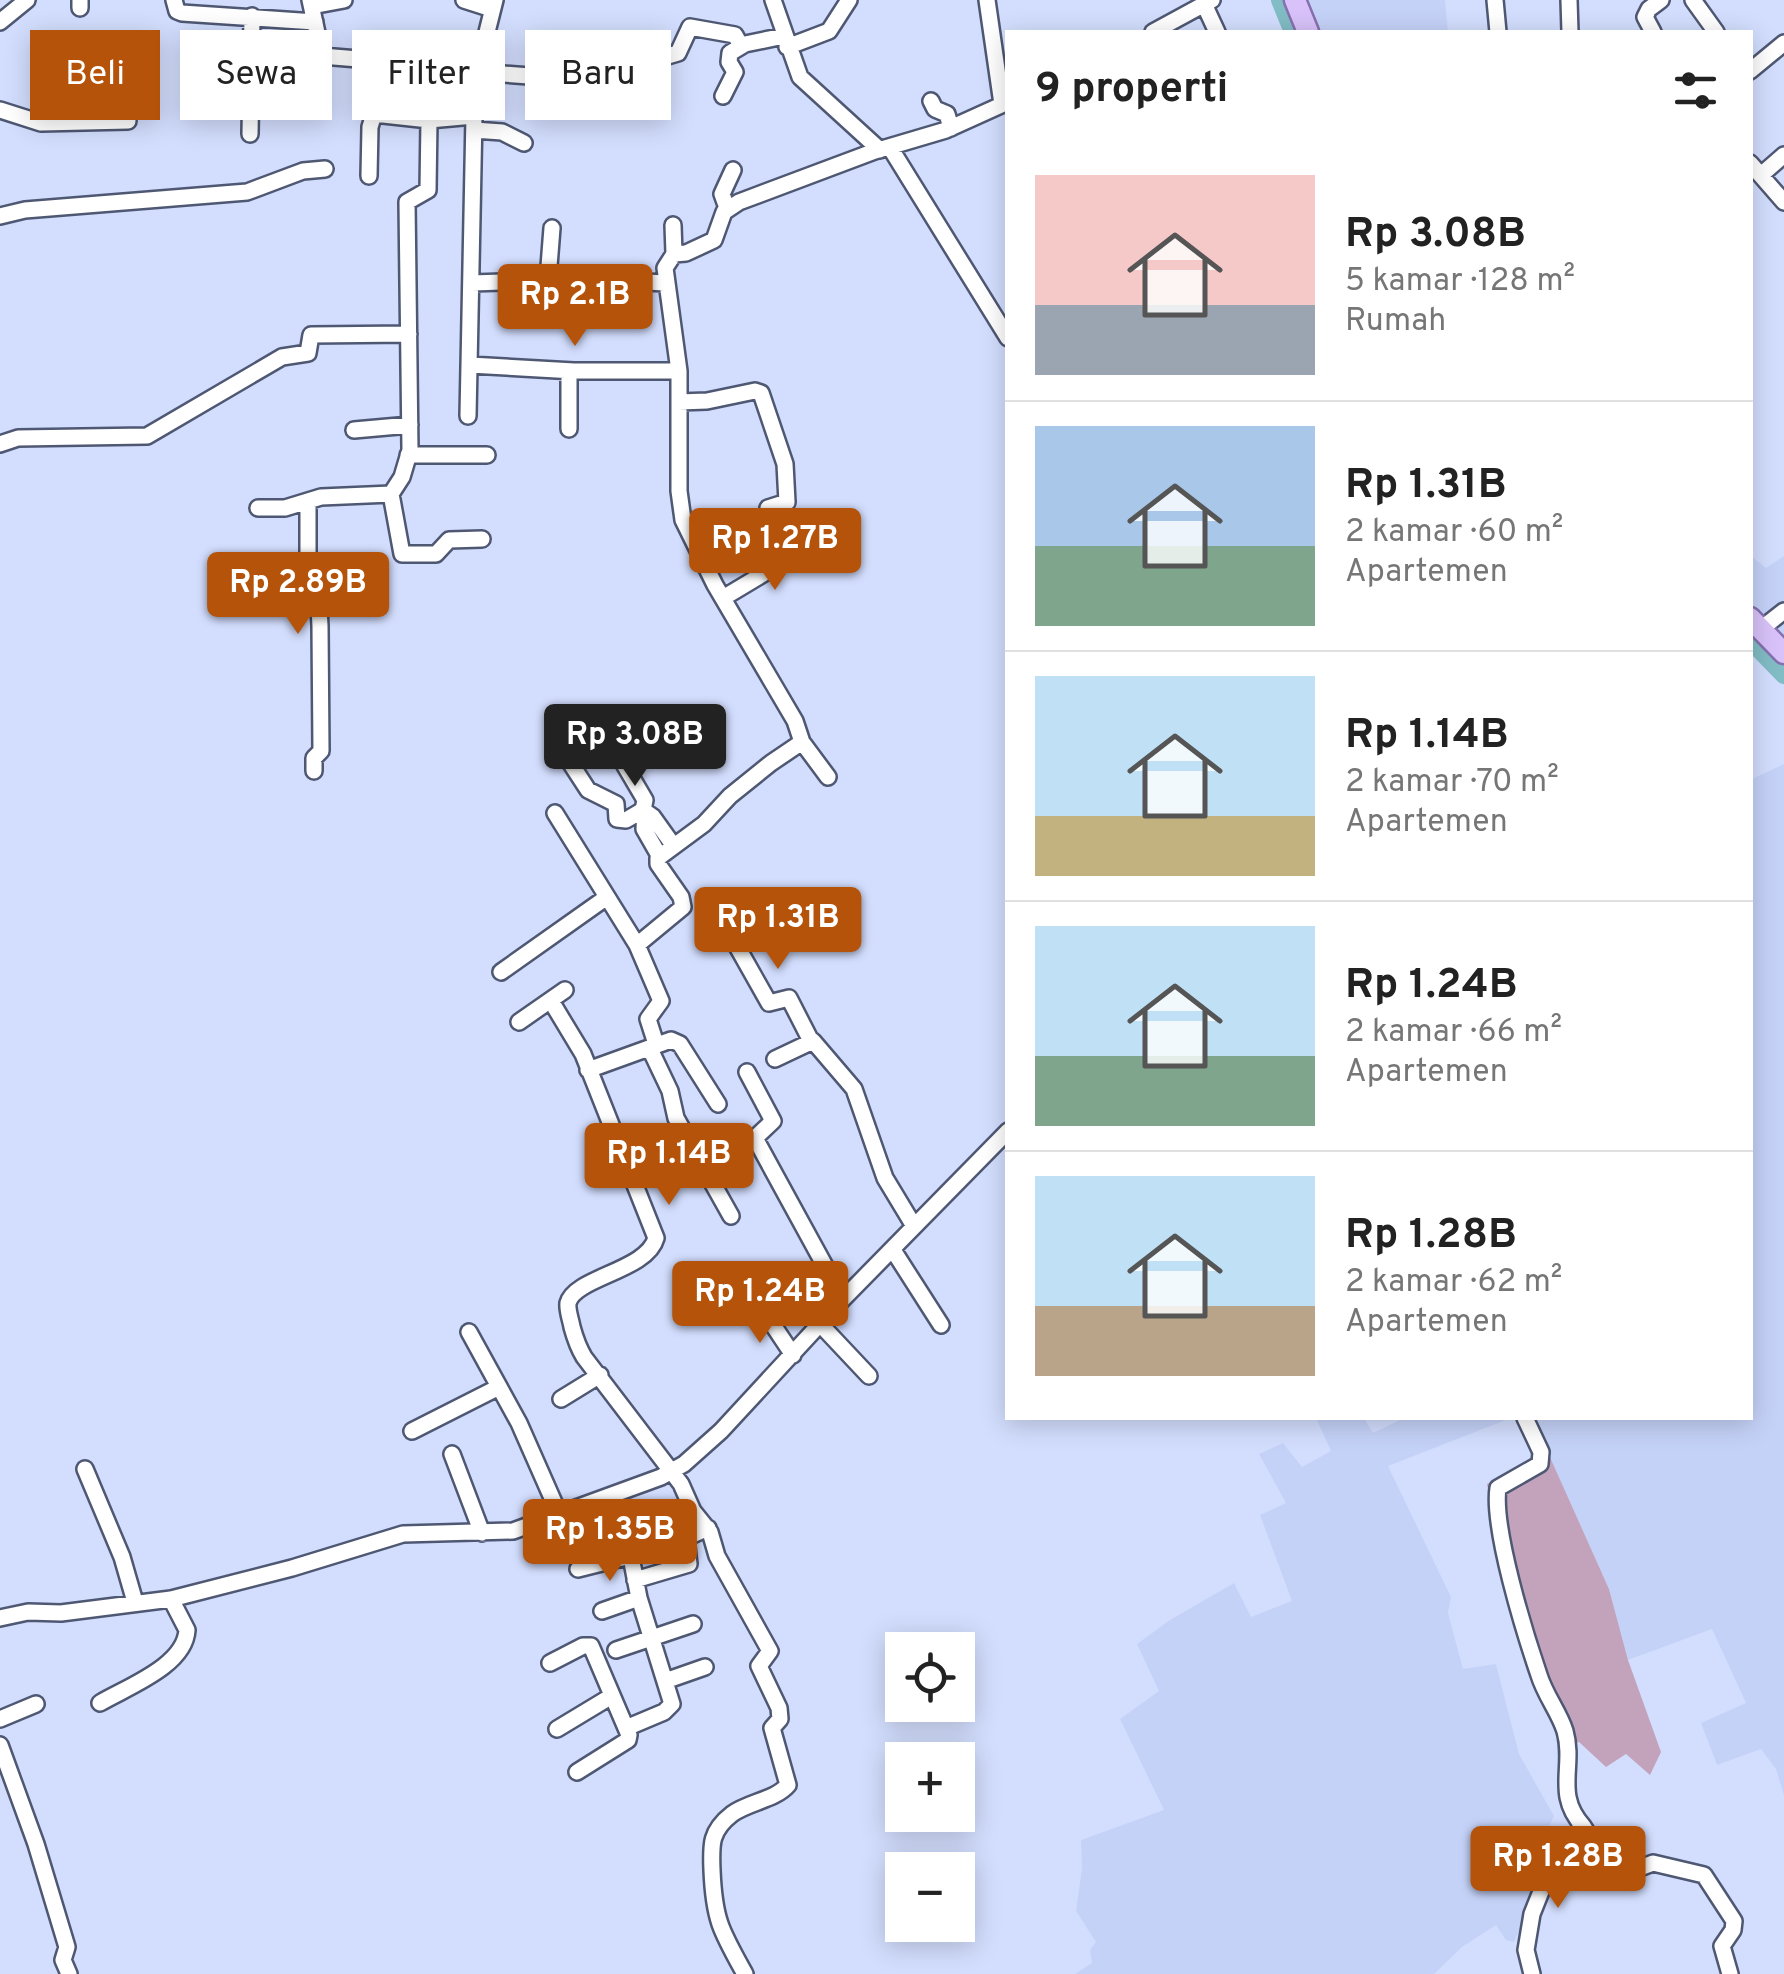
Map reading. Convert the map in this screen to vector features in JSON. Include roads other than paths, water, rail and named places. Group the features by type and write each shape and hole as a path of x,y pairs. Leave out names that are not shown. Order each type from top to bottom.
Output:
{"main road":[{"path":"1295,0 1307,30"},
{"path":"1756,624 1784,653"}],"street":[{"path":"3,15 27,0"},
{"path":"174,0 177,11 182,13 252,16 312,9 344,0"},
{"path":"464,0 494,4 488,30"},
{"path":"773,0 800,77 885,149 1005,333"},
{"path":"724,96 736,72 728,57 741,46 786,42 829,30 849,0"},
{"path":"727,208 760,193 951,128 1005,103 987,0"},
{"path":"1495,0 1498,30"},
{"path":"1569,0 1570,30"},
{"path":"1651,30 1644,16 1661,0"},
{"path":"1693,0 1715,30"},
{"path":"1159,30 1208,2 1216,30"},
{"path":"312,9 322,56 352,58"},
{"path":"250,134 252,16"},
{"path":"671,55 678,53 690,27 735,35 741,46"},
{"path":"1753,69 1784,43"},
{"path":"931,101 947,114 951,128"},
{"path":"0,110 42,123 128,122"},
{"path":"368,176 372,120"},
{"path":"258,508 285,508 321,498 390,494 401,480 410,425 407,202 428,190 429,120 474,123 524,142"},
{"path":"468,416 474,120"},
{"path":"1784,155 1755,169 1784,202"},
{"path":"0,216 26,210 247,192 303,170 325,170"},
{"path":"674,254 686,253 714,240 727,208 722,194 733,170"},
{"path":"673,225 674,254 666,268 666,284 679,371 680,509 692,540 795,721 802,742 828,777"},
{"path":"548,280 552,228"},
{"path":"472,283 548,280 666,284"},
{"path":"0,444 18,438 147,436 282,357 306,354 311,336 409,334"},
{"path":"470,365 569,371 679,371"},
{"path":"569,371 569,430"},
{"path":"679,402 761,393 785,464 789,494 787,502 768,508"},
{"path":"354,430 410,425"},
{"path":"408,455 487,455"},
{"path":"390,494 402,554 436,554 449,540 482,539"},
{"path":"308,502 308,556 318,590 320,626 320,751 314,758 314,770"},
{"path":"723,598 763,574 788,541"},
{"path":"1756,624 1784,611"},
{"path":"638,945 684,907 658,864 666,851 704,824 730,796 771,763 802,742"},
{"path":"562,750 588,790 616,804 617,820 644,811"},
{"path":"625,766 646,800 644,829 666,851"},
{"path":"555,813 638,945 661,1000 648,1019 653,1047 680,1124 730,1216"},
{"path":"501,972 607,896"},
{"path":"716,909 769,1004 789,998 811,1041 854,1088 885,1178 914,1226"},
{"path":"520,1022 565,990"},
{"path":"550,1001 570,1029 656,1238 650,1250 569,1300 568,1312 580,1352 671,1472 708,1528 717,1556 769,1648 770,1654 758,1666 779,1708 780,1719 772,1728 788,1781 784,1790 732,1814 710,1842 714,1913 744,1974"},
{"path":"588,1070 671,1040 680,1044 718,1104"},
{"path":"776,1059 811,1041"},
{"path":"705,1164 756,1138 773,1121 747,1072"},
{"path":"0,1618 172,1599 403,1534 513,1531 671,1472 721,1431 1005,1133"},
{"path":"756,1138 843,1299"},
{"path":"893,1250 940,1325"},
{"path":"765,1313 793,1355"},
{"path":"820,1325 869,1376"},
{"path":"470,1332 519,1423 560,1516"},
{"path":"560,1398 600,1375"},
{"path":"412,1431 499,1387"},
{"path":"1526,1420 1541,1452 1540,1464 1498,1488 1499,1516 1512,1582 1539,1675 1565,1732 1567,1802 1608,1866 1620,1863 1632,1872 1653,1863 1704,1875 1734,1921 1722,1946 1730,1974"},
{"path":"452,1454 482,1533"},
{"path":"84,1470 122,1557 134,1602"},
{"path":"610,1496 671,1698 670,1708 626,1728"},
{"path":"635,1580 690,1564 686,1538 708,1528"},
{"path":"578,1569 630,1556"},
{"path":"602,1611 639,1598"},
{"path":"100,1703 160,1668 183,1645 187,1630 172,1599"},
{"path":"616,1650 694,1624"},
{"path":"550,1663 591,1646 626,1728 628,1740 577,1772"},
{"path":"665,1681 705,1667"},
{"path":"557,1730 610,1697"},
{"path":"0,1719 36,1704"},
{"path":"0,1745 36,1844 67,1947 63,1960 69,1974"},
{"path":"1532,1974 1526,1950 1532,1914 1558,1849 1583,1826"}],"waterway":[{"path":"1280,0 1292,30"},
{"path":"1753,643 1784,675"}]}
